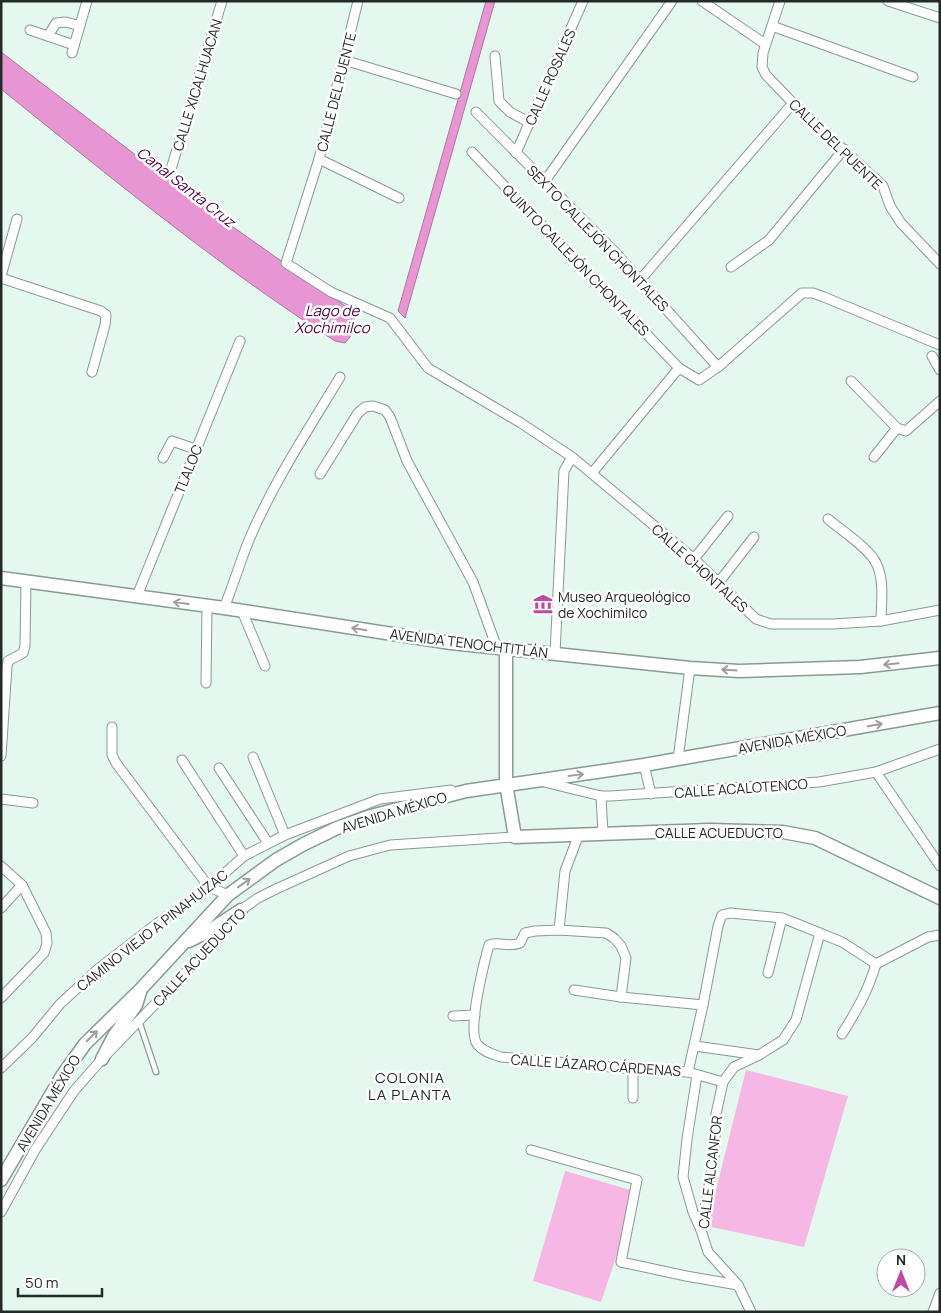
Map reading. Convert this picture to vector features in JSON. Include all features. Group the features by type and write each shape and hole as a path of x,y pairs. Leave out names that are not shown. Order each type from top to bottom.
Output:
{"main road":[{"name":"AVENIDA TENOCHTITLÁN","path":"1,578 224,608 451,643 690,668 739,671 860,667 940,658"},
{"path":"502,648 506,784 515,837"},
{"name":"AVENIDA MÉXICO","path":"1,1180 72,1060 85,1044 141,989 228,895 276,860 304,844 337,828 370,816 466,790 644,765 940,713"},
{"name":"CALLE ACUEDUCTO","path":"515,837 710,830 783,832 815,838 940,898"},
{"path":"180,945 208,931 241,910"},
{"path":"102,1059 114,1036 136,1005 141,989"}],"street":[{"path":"30,30 48,36 73,49 87,1"},
{"name":"CALLE XICALHUACAN","path":"171,169 222,1"},
{"name":"CALLE DEL PUENTE","path":"358,1 319,159 286,263 331,292 390,318 428,368 520,422"},
{"name":"CALLE ROSALES","path":"516,153 583,1"},
{"path":"545,181 672,1"},
{"path":"702,1 765,44"},
{"name":"CALLE DEL PUENTE","path":"780,1 763,53 762,66 766,75 793,103 883,186 890,206 902,223 940,264"},
{"path":"888,1 940,18"},
{"path":"48,36 56,23 66,22 80,26"},
{"path":"772,26 913,77"},
{"path":"495,56 499,101 510,112 530,123"},
{"path":"344,60 456,94"},
{"path":"640,280 793,103"},
{"name":"SEXTO CALLEJÓN CHONTALES","path":"476,112 640,280 718,367"},
{"path":"731,267 769,240 844,149"},
{"name":"QUINTO CALLEJÓN CHONTALES","path":"472,152 679,368 699,380 718,367"},
{"path":"319,159 400,198"},
{"path":"17,219 1,277 101,311 106,315 92,372"},
{"path":"718,367 802,293 813,293 824,297 940,345"},
{"name":"TLALOC","path":"137,596 240,341"},
{"path":"932,356 940,370"},
{"path":"592,473 679,368"},
{"path":"224,608 249,541 265,507 340,377"},
{"path":"851,381 896,428 906,431 940,401"},
{"path":"320,474 358,413 365,407 373,406 385,410 390,417 407,462 473,582 502,648"},
{"name":"CALLE CHONTALES","path":"520,422 592,473 719,582 756,618 771,624 833,624 881,621 940,610"},
{"path":"874,457 896,428"},
{"path":"163,458 172,441 195,449"},
{"path":"555,653 564,471 572,457"},
{"path":"694,560 728,516"},
{"path":"828,519 869,554 876,563 881,577 881,621"},
{"path":"719,582 754,537"},
{"path":"1,756 8,661 23,653 25,646 26,581"},
{"path":"206,683 207,606"},
{"path":"242,611 265,666"},
{"path":"678,759 690,668"},
{"path":"112,727 112,754 116,763 209,887 228,895"},
{"name":"CALLE ACALOTENCO","path":"539,780 601,796 819,782 876,772 940,749"},
{"path":"253,757 285,835"},
{"path":"182,760 244,856"},
{"path":"644,765 651,794"},
{"path":"219,768 268,843"},
{"path":"876,772 940,866"},
{"name":"CAMINO VIEJO A PINAHUIZAC","path":"1,1068 32,1038 60,1004 98,970 156,924 209,887 244,856 285,835 380,799 458,789 466,790"},
{"path":"601,796 602,833"},
{"path":"1,799 33,803"},
{"path":"559,930 565,871 579,834"},
{"name":"CALLE ACUEDUCTO","path":"1,1212 35,1150 74,1091 102,1059 216,941 241,910 258,898 276,889 349,856 370,850 390,846 515,837"},
{"path":"1,866 22,885 46,932 47,943 44,953 1,998"},
{"path":"1,908 22,885"},
{"name":"CALLE LÁZARO CÁRDENAS","path":"474,1019 474,1036 477,1044 486,1052 501,1057 693,1074 694,1046 718,926 722,915 730,913 782,918 842,942 876,964"},
{"path":"768,973 782,918"},
{"path":"453,1016 474,1019 489,945 495,942 514,946 520,943 525,933 535,931 559,930 606,934 614,938 621,946 626,958 621,997"},
{"path":"701,1230 693,1212 683,1177 693,1074 723,1082 734,1067 783,1040 796,1020 820,933"},
{"path":"842,1034 870,986 876,964 928,937 940,935"},
{"path":"574,990 621,997 703,1005"},
{"path":"694,1046 758,1055"},
{"path":"633,1069 633,1098"},
{"name":"CALLE ALCANFOR","path":"723,1082 716,1114 714,1158 701,1230 708,1252 738,1285 751,1312"},
{"path":"531,1150 636,1180 621,1262 738,1285"},
{"path":"933,1312 940,1293"}],"lane":[{"path":"140,1020 156,1072"}],"shaded area":[{"path":"746,1070 848,1096 804,1247 707,1226"},
{"path":"565,1171 638,1192 601,1302 533,1281"}],"water":[{"path":"486,1 495,1 405,318 398,311"},
{"name":"Lago de Xochimilco","path":"1,52 192,198 348,308 355,321 354,330 349,339 345,343 335,341 207,252 1,89"}],"place":[{"name":"Museo Arqueológico de Xochimilco","path":"543,604"}],"district":[{"name":"COLONIA LA PLANTA","path":"410,1086"}],"water label":[{"name":"Canal Santa Cruz","path":"186,187"}]}
